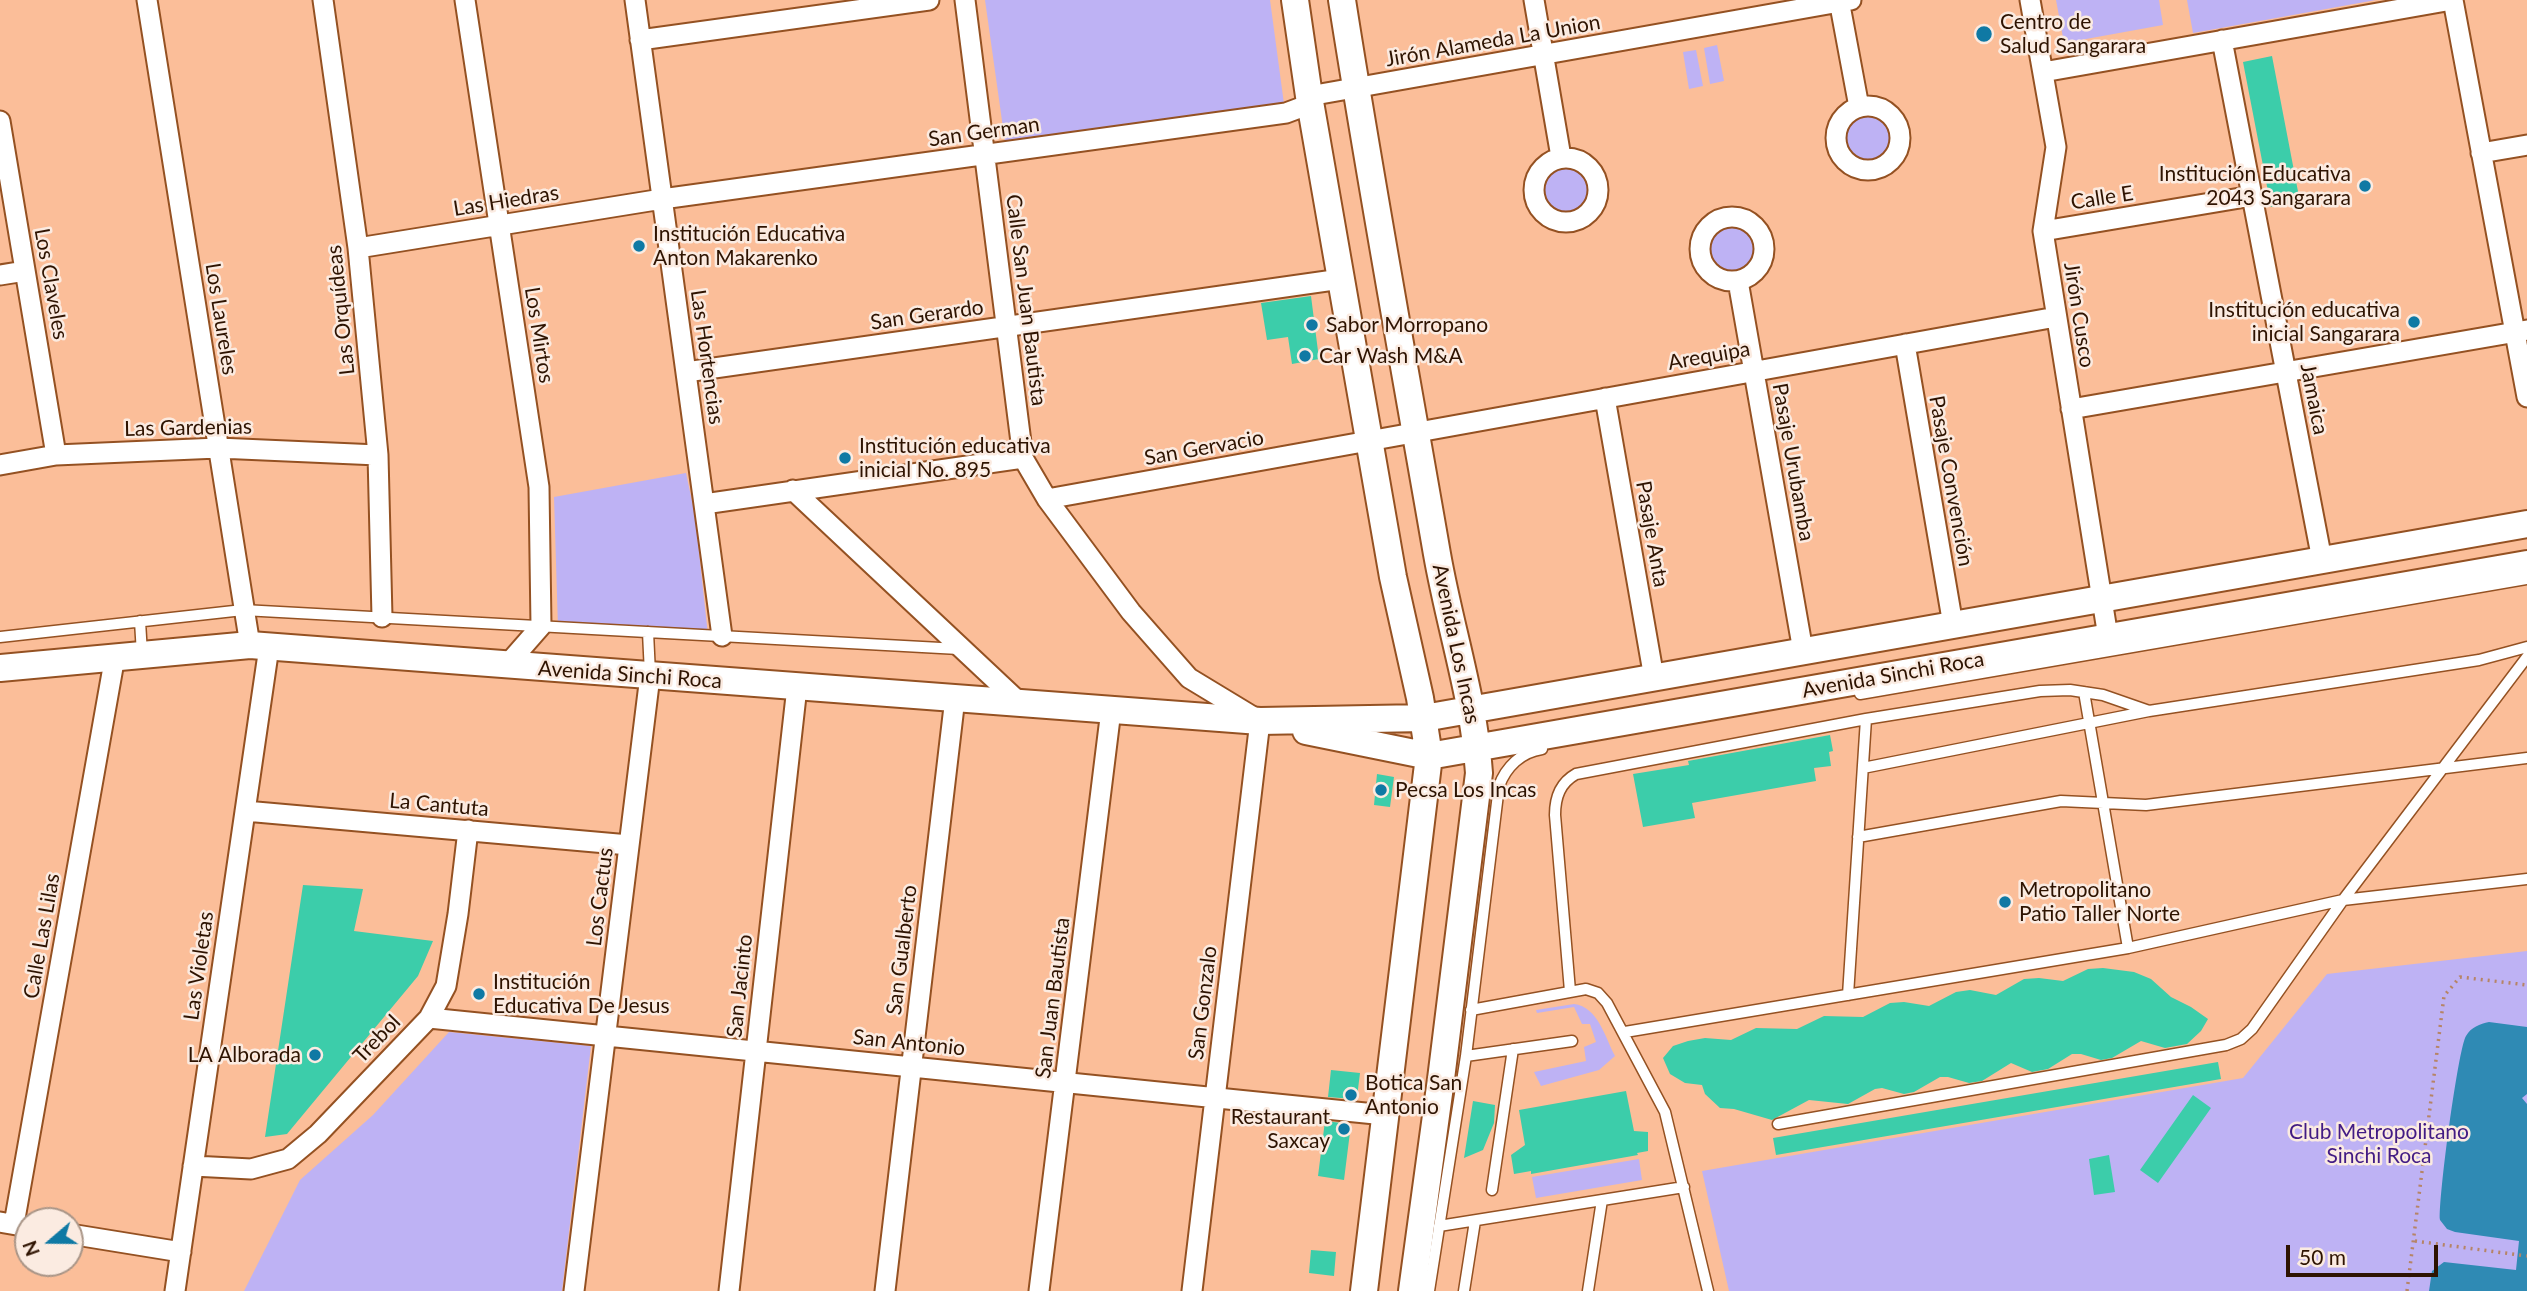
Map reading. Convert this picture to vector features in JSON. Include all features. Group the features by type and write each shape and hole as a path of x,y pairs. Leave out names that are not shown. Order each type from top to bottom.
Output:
{"main road":[{"path":"1295,0 1309,100 1393,577 1424,718 1429,756 1364,1291"},
{"name":"Avenida Los Incas","path":"1342,0 1440,568 1470,710 1479,773 1412,1291"},
{"name":"Avenida Sinchi Roca","path":"0,668 115,656 259,646 1260,721 1424,718 2527,524"},
{"name":"Avenida Sinchi Roca","path":"1260,721 1429,756 2527,564"}],"street":[{"name":"Los Laureles","path":"147,0 243,610 259,646"},
{"name":"Las Orquídeas","path":"323,0 358,248 378,456 382,617"},
{"name":"Los Mirtos","path":"465,0 539,487 541,626"},
{"name":"Las Hortencias","path":"635,0 722,636"},
{"path":"640,40 929,0"},
{"name":"Calle San Juan Bautista","path":"965,0 1023,458 1047,499 1130,612 1189,678 1260,721"},
{"path":"1534,0 1561,158"},
{"name":"Jirón Cusco","path":"2030,0 2056,147 2043,231 2108,637"},
{"path":"2043,72 2453,0 2482,153 2521,331 2527,397"},
{"path":"1843,1 1859,107"},
{"name":"Jirón Alameda La Union","path":"1309,100 1356,89 1843,1"},
{"name":"Jamaica","path":"2222,40 2322,560"},
{"name":"San German","path":"662,199 1286,113 1309,100"},
{"name":"Los Claveles","path":"0,121 56,455"},
{"path":"2482,153 2527,145"},
{"name":"Calle E","path":"2043,231 2252,196"},
{"name":"Las Hiedras","path":"358,248 662,199"},
{"path":"0,275 25,271"},
{"name":"San Gerardo","path":"686,372 1341,279"},
{"name":"Pasaje Urubamba","path":"1738,281 1803,651"},
{"name":"Arequipa","path":"1369,441 2056,317"},
{"path":"2071,409 2521,331"},
{"name":"Pasaje Convención","path":"1905,344 1953,625"},
{"name":"Pasaje Anta","path":"1605,398 1654,678"},
{"name":"San Gervacio","path":"1047,499 1369,441"},
{"name":"Las Gardenias","path":"0,465 56,455 218,447 378,456"},
{"path":"704,504 1023,458"},
{"path":"793,490 1020,703"},
{"path":"506,666 541,626"},
{"name":"Las Violetas","path":"176,1291 245,811 259,646"},
{"name":"Calle Las Lilas","path":"17,1207 115,656"},
{"name":"Los Cactus","path":"574,1291 650,676"},
{"name":"San Jacinto","path":"729,1291 797,687"},
{"name":"San Gualberto","path":"885,1291 955,698"},
{"name":"San Juan Bautista","path":"1039,1291 1111,710"},
{"name":"San Gonzalo","path":"1192,1291 1260,721"},
{"name":"La Cantuta","path":"245,811 629,845"},
{"name":"Trebol","path":"193,1166 251,1169 288,1159 318,1134 429,1018 446,986 468,830"},
{"name":"San Antonio","path":"429,1018 1385,1115"},
{"path":"84,1236 181,1252"}],"lane":[{"path":"1851,695 2527,579"},
{"path":"0,637 243,610 963,649"},
{"path":"140,621 142,654"},
{"path":"648,632 650,676"},
{"path":"1863,768 2149,711 2479,660 2527,647"},
{"path":"1778,1124 2226,1045 2241,1039 2252,1029 2343,900 2527,657"},
{"path":"1570,991 1555,815 1557,796 1568,779 1587,771 1866,719 2040,691 2103,695 2149,711"},
{"path":"2084,692 2128,948"},
{"path":"1848,995 1866,719"},
{"path":"1429,1291 1466,1056 1499,786 1503,774 1520,757 1534,750 1548,748"},
{"path":"1858,837 2062,801 2146,805 2527,758"},
{"path":"1625,1032 2128,948 2343,900 2527,879"},
{"path":"1471,1010 1586,989 1598,993 1607,1003 1625,1032 1665,1112 1708,1291"},
{"path":"1466,1056 1572,1041"},
{"path":"1492,1190 1513,1049"},
{"path":"1439,1226 1684,1187"},
{"path":"1588,1291 1602,1200"},
{"path":"1464,1291 1475,1221"}],"path":[{"path":"2407,1291 2444,996 2460,977 2527,985"},
{"path":"2414,1241 2527,1256"}],"green space":[{"path":"985,0 1270,0 1284,104 1005,142"},
{"path":"2056,0 2159,0 2163,25 2064,43"},
{"path":"2187,0 2376,0 2193,33"},
{"path":"1717,45 1724,81 1710,84 1704,48"},
{"path":"1696,50 1703,86 1689,89 1683,52"},
{"path":"1867,113 1885,120 1892,138 1885,156 1867,163 1849,156 1842,138 1849,120"},
{"path":"1565,165 1583,172 1590,190 1583,208 1565,215 1547,208 1540,190 1547,172"},
{"path":"1732,222 1751,230 1759,249 1751,268 1732,276 1713,268 1705,249 1713,230"},
{"path":"686,473 695,515 708,635 558,628 554,497"},
{"name":"Club Metropolitano Sinchi Roca","path":"2527,951 2527,1291 1729,1291 1702,1171 2243,1078 2327,974"},
{"path":"1574,1004 1582,1006 1595,1017 1615,1056 1599,1070 1541,1086 1534,1072 1586,1061 1584,1047 1596,1042 1590,1024 1582,1024 1574,1007 1537,1013 1536,1010"},
{"path":"449,1032 591,1046 562,1291 244,1291 300,1180 373,1115"},
{"path":"1639,1159 1642,1180 1536,1198 1532,1177"}],"water":[{"path":"2489,1022 2527,1027 2527,1094 2522,1098 2527,1104 2527,1291 2429,1291 2432,1271 2444,1262 2516,1270 2519,1241 2455,1232 2447,1229 2440,1220 2449,1125 2458,1067 2470,1030"}],"building":[{"path":"2272,56 2300,202 2271,207 2243,62"},
{"path":"1311,296 1319,359 1292,364 1288,337 1267,340 1261,303"},
{"path":"1830,735 1833,751 1829,752 1831,766 1814,768 1816,781 1692,803 1695,818 1643,827 1633,774"},
{"path":"1377,774 1394,777 1390,807 1374,805"},
{"name":"LA Alborada","path":"303,885 363,889 354,931 433,941 418,976 287,1134 265,1137"},
{"path":"2088,969 2134,972 2151,979 2171,997 2208,1019 2201,1031 2187,1044 2165,1048 2141,1041 2112,1058 2101,1060 2072,1054 2048,1069 2032,1072 2011,1063 1982,1081 1969,1083 1940,1077 1914,1092 1904,1094 1882,1088 1875,1089 1848,1104 1809,1100 1772,1120 1734,1109 1720,1108 1705,1094 1702,1085 1685,1083 1670,1074 1663,1058 1673,1046 1688,1041 1705,1038 1731,1040 1756,1028 1797,1029 1824,1016 1863,1017 1890,1003 1929,1006 1956,992 1970,990 1996,995 2024,979 2063,981"},
{"path":"2218,1062 2221,1079 1776,1155 1773,1138"},
{"path":"1331,1070 1360,1073 1357,1097 1328,1097"},
{"path":"1626,1091 1634,1131 1648,1132 1648,1151 1531,1174 1531,1171 1514,1174 1511,1155 1525,1145 1519,1110"},
{"path":"2193,1095 2211,1108 2158,1183 2140,1170"},
{"path":"1473,1101 1495,1105 1494,1123 1483,1150 1464,1158"},
{"path":"1325,1121 1342,1123 1350,1132 1344,1180 1318,1176"},
{"path":"2109,1155 2115,1192 2094,1195 2089,1159"},
{"path":"1311,1250 1336,1252 1334,1276 1309,1273"}],"place":[{"name":"Centro de Salud Sangarara","path":"1984,34"},
{"name":"Institución Educativa 2043 Sangarara","path":"2365,186"},
{"name":"Institución Educativa Anton Makarenko","path":"639,246"},
{"name":"Institución educativa inicial Sangarara","path":"2414,322"},
{"name":"Sabor Morropano","path":"1312,325"},
{"name":"Car Wash M&A","path":"1305,356"},
{"name":"Institución educativa inicial No. 895","path":"845,458"},
{"name":"Pecsa Los Incas","path":"1381,790"},
{"name":"Metropolitano Patio Taller Norte","path":"2005,902"},
{"name":"Institución Educativa De Jesus","path":"479,994"},
{"name":"LA Alborada","path":"315,1055"},
{"name":"Botica San Antonio","path":"1351,1095"},
{"name":"Restaurant Saxcay","path":"1344,1129"}]}
